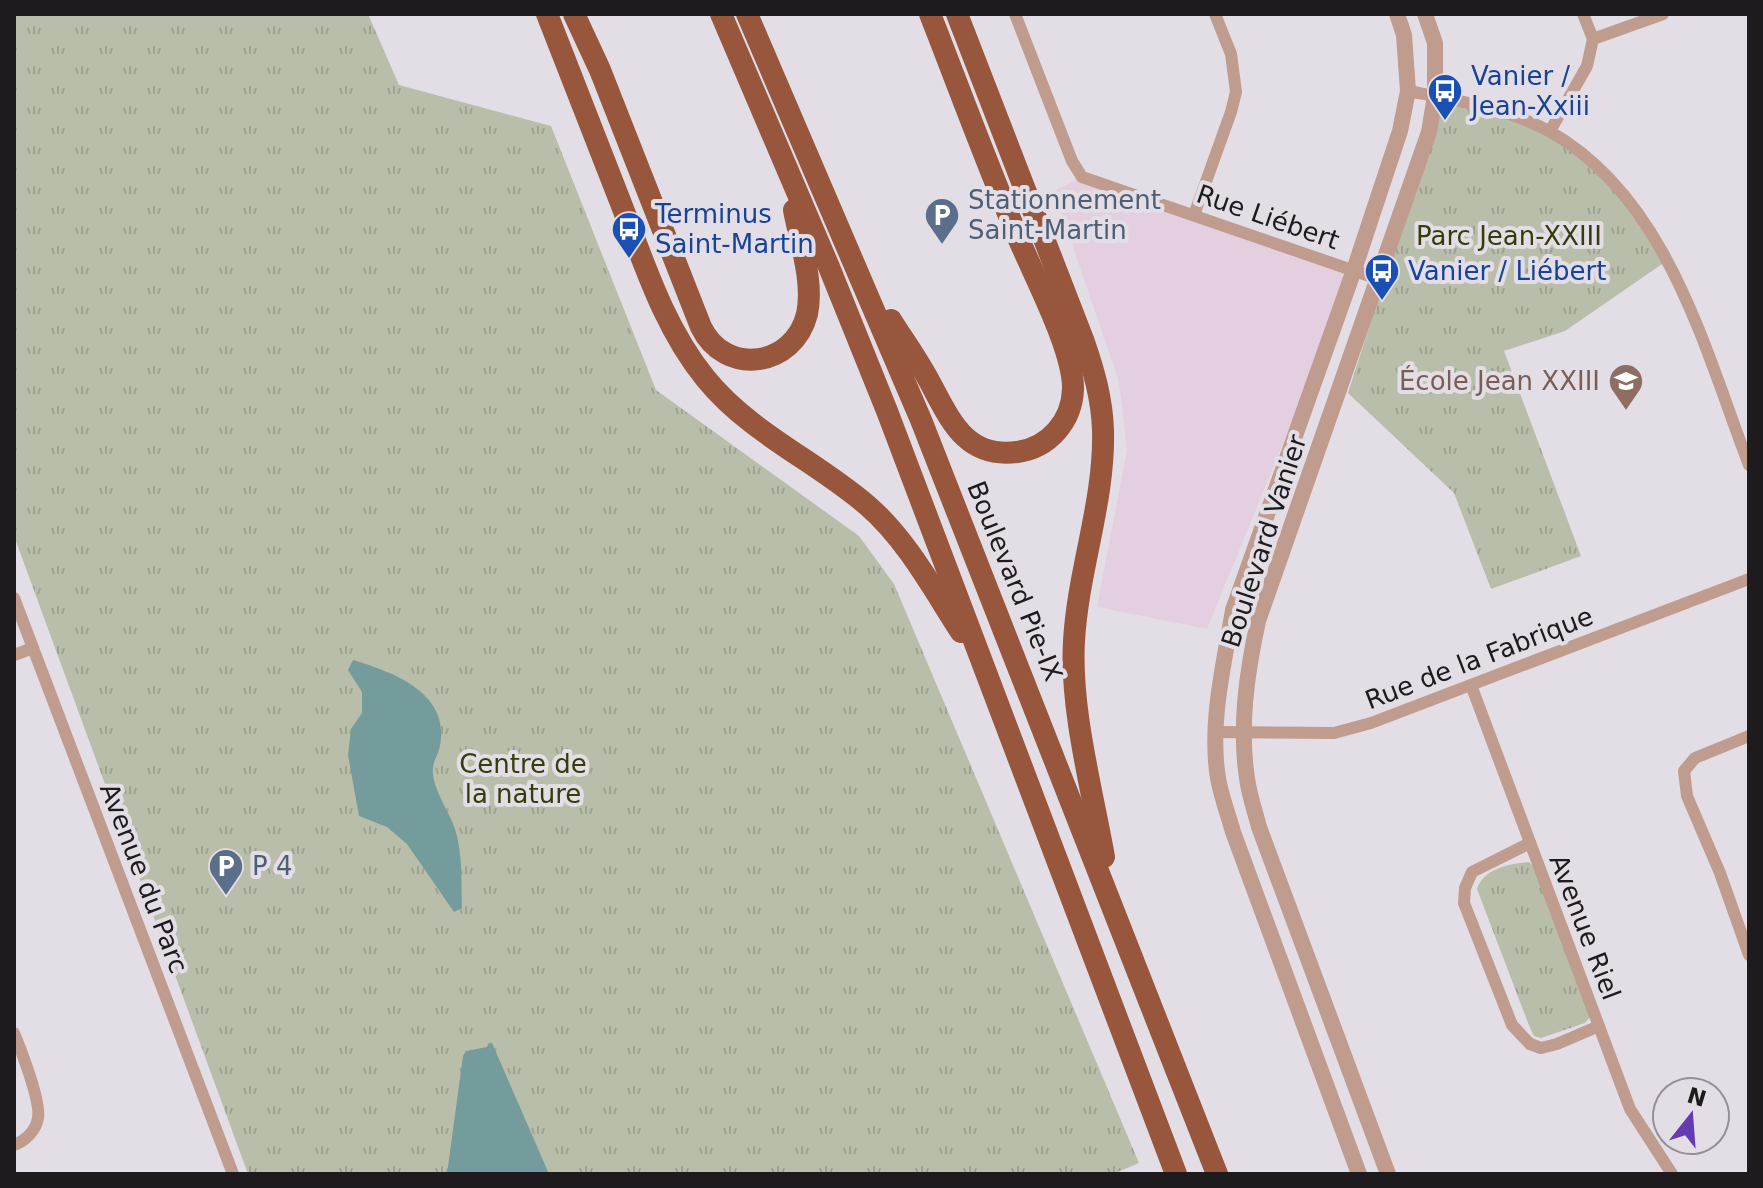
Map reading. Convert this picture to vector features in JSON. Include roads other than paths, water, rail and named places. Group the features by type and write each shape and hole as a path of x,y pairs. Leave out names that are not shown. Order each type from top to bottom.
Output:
{"highway":[{"path":"547,14 657,295 686,353 710,385 739,413 859,498 889,527 911,555 986,670"},
{"path":"574,14 600,70 704,333 720,351 737,359 756,361 777,355 796,339 806,318 809,299 787,173"},
{"path":"721,14 875,382 1176,1174"},
{"name":"Boulevard Pie-IX","path":"747,14 953,498 1217,1174"},
{"path":"858,269 926,374 950,420 966,439 994,451 1020,452 1041,444 1058,430 1073,397 1068,359 930,14"},
{"path":"957,14 1084,342 1100,402 1103,434 1101,471 1078,600 1073,659 1078,716 1113,905"}],"street":[{"name":"Rue Liébert","path":"1015,14 1072,161 1082,177 1378,279"},
{"path":"1194,215 1236,92 1231,54 1215,14"},
{"name":"Boulevard Vanier","path":"1359,1174 1233,832 1218,777 1217,732 1223,667 1233,610 1400,131 1408,91 1404,35 1397,14"},
{"name":"Boulevard Vanier","path":"1388,1174 1259,827 1247,781 1244,731 1247,675 1258,621 1429,132 1435,96 1435,43 1425,14"},
{"path":"1550,131 1587,66 1593,39 1583,14"},
{"path":"1593,39 1663,14"},
{"path":"1408,91 1512,115 1550,131 1605,173 1655,236 1676,275 1749,465"},
{"name":"Rue de la Fabrique","path":"1217,732 1334,733 1371,723 1749,579"},
{"name":"Avenue du Parc","path":"14,598 233,1174"},
{"path":"14,655 33,648"},
{"name":"Avenue Riel","path":"1471,685 1630,1109 1667,1173"},
{"path":"1749,736 1695,758 1684,771 1687,796 1720,873 1749,955"},
{"name":"Avenue Riel","path":"1530,843 1472,872 1465,888 1464,903 1512,1025 1530,1044 1541,1048 1557,1044 1599,1026"},
{"path":"14,1033 34,1093 38,1119 20,1142"}],"water":[{"path":"353,660 412,685 434,707 440,721 441,738 433,776 455,829 459,848 462,908 454,912 407,844 387,827 359,816 348,755 351,729 362,713 362,692 348,670"},
{"path":"492,1043 549,1174 447,1174 463,1056 466,1051 487,1047"}],"place":[{"name":"Vanier / Jean-Xxiii","path":"1445,122"},
{"name":"Stationnement Saint-Martin","path":"942,246"},
{"name":"Terminus Saint-Martin","path":"629,260"},
{"name":"Vanier / Liébert","path":"1382,302"},
{"name":"École Jean XXIII","path":"1626,412"},
{"name":"P 4","path":"226,897"}],"park label":[{"name":"Parc Jean-XXIII","path":"1509,236"},
{"name":"Centre de la nature","path":"523,779"}]}
